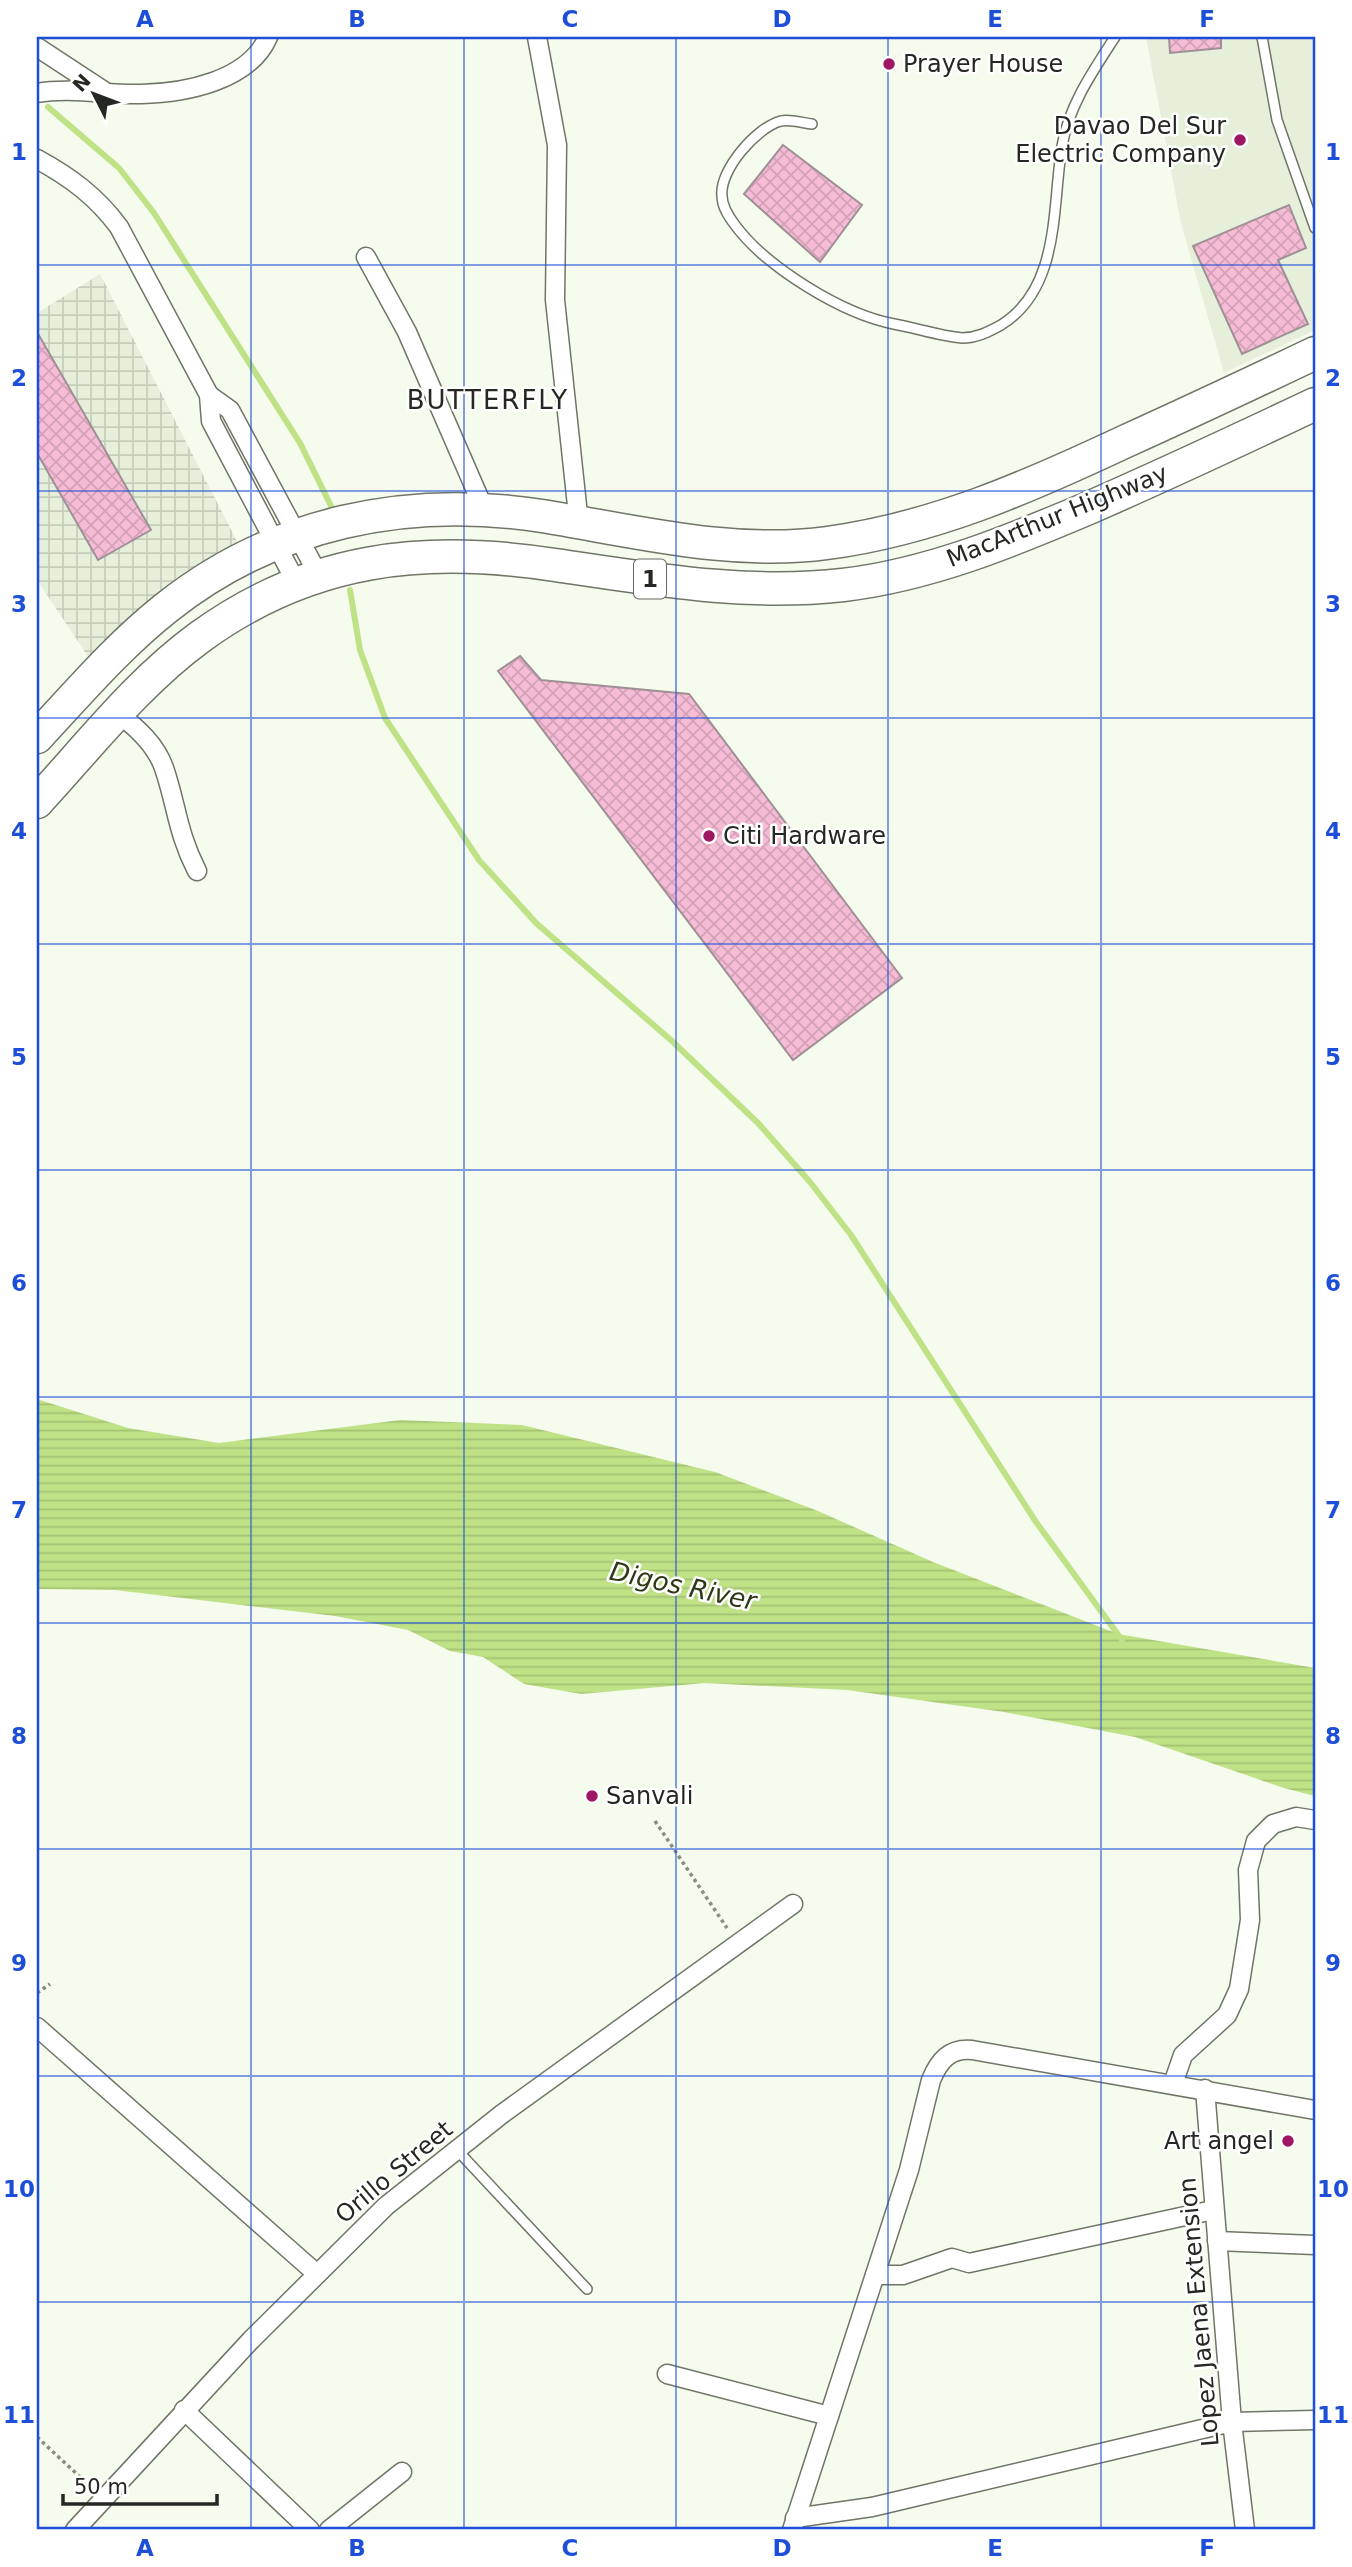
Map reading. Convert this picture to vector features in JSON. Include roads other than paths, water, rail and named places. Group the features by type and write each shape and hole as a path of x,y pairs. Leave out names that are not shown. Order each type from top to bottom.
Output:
{"highway":[{"name":"MacArthur Highway","path":"42,722 166,608 237,561 285,538 375,514 423,509 484,509 704,542 782,547 883,533 941,519 1014,493 1315,353"},
{"name":"MacArthur Highway","path":"37,802 119,714 198,638 237,612 307,578 372,561 474,555 729,589 784,591 847,584 959,559 1012,540 1165,474 1315,404"}],"street":[{"path":"37,93 104,91 139,94 209,82 242,69 262,52 268,37"},
{"path":"537,37 557,145 555,300 579,524"},
{"path":"37,47 104,91"},
{"path":"37,159 86,189 104,206 119,227 209,395 230,410 285,538 307,578"},
{"path":"366,257 407,332 484,509"},
{"path":"119,714 138,730 163,767 175,820 197,871"},
{"path":"1173,2084 1183,2054 1227,2015 1239,1989 1250,1920 1248,1870 1256,1841 1273,1824 1296,1817 1315,1820"},
{"name":"Orillo Street","path":"75,2530 184,2410 386,2206 648,2006 793,1904"},
{"path":"37,2027 317,2274"},
{"path":"794,2524 909,2170 931,2080 937,2066 947,2055 954,2051 972,2050 1315,2110"},
{"name":"Lopez Jaena Extension","path":"1205,2089 1232,2422 1245,2530"},
{"path":"875,2275 903,2274 952,2258 970,2263 1213,2210"},
{"path":"1217,2241 1315,2245"},
{"path":"667,2374 829,2416"},
{"path":"184,2410 310,2530"},
{"path":"794,2524 1232,2422 1315,2420"},
{"path":"329,2530 402,2472"}],"lane":[{"path":"812,124 784,120 764,127 728,172 721,195 727,214 745,238 770,262 819,293 883,322 962,338 984,335 1009,320 1024,304 1042,272 1054,229 1062,144 1072,110 1115,37"},
{"path":"1262,37 1277,120 1315,228"},
{"path":"457,2150 587,2289"}],"water":[{"name":"Digos River","path":"37,1399 128,1428 219,1443 400,1420 522,1425 715,1472 818,1511 933,1562 1118,1634 1315,1668 1315,1796 1135,1737 1004,1712 847,1690 705,1683 581,1694 524,1684 483,1657 450,1651 408,1630 335,1616 115,1590 37,1589"}],"waterway":[{"path":"48,107 119,168 154,213 300,443 332,508"},
{"path":"350,590 360,650 385,718 479,860 536,923 672,1041 758,1123 810,1182 851,1235 1036,1522 1122,1640"}],"place":[{"name":"Prayer House","path":"889,64"},
{"name":"Davao Del Sur Electric Company","path":"1240,140"},
{"name":"Citi Hardware","path":"709,836"},
{"name":"Sanvali","path":"592,1796"},
{"name":"Art angel","path":"1288,2141"}],"district":[{"name":"BUTTERFLY","path":"488,400"}]}
